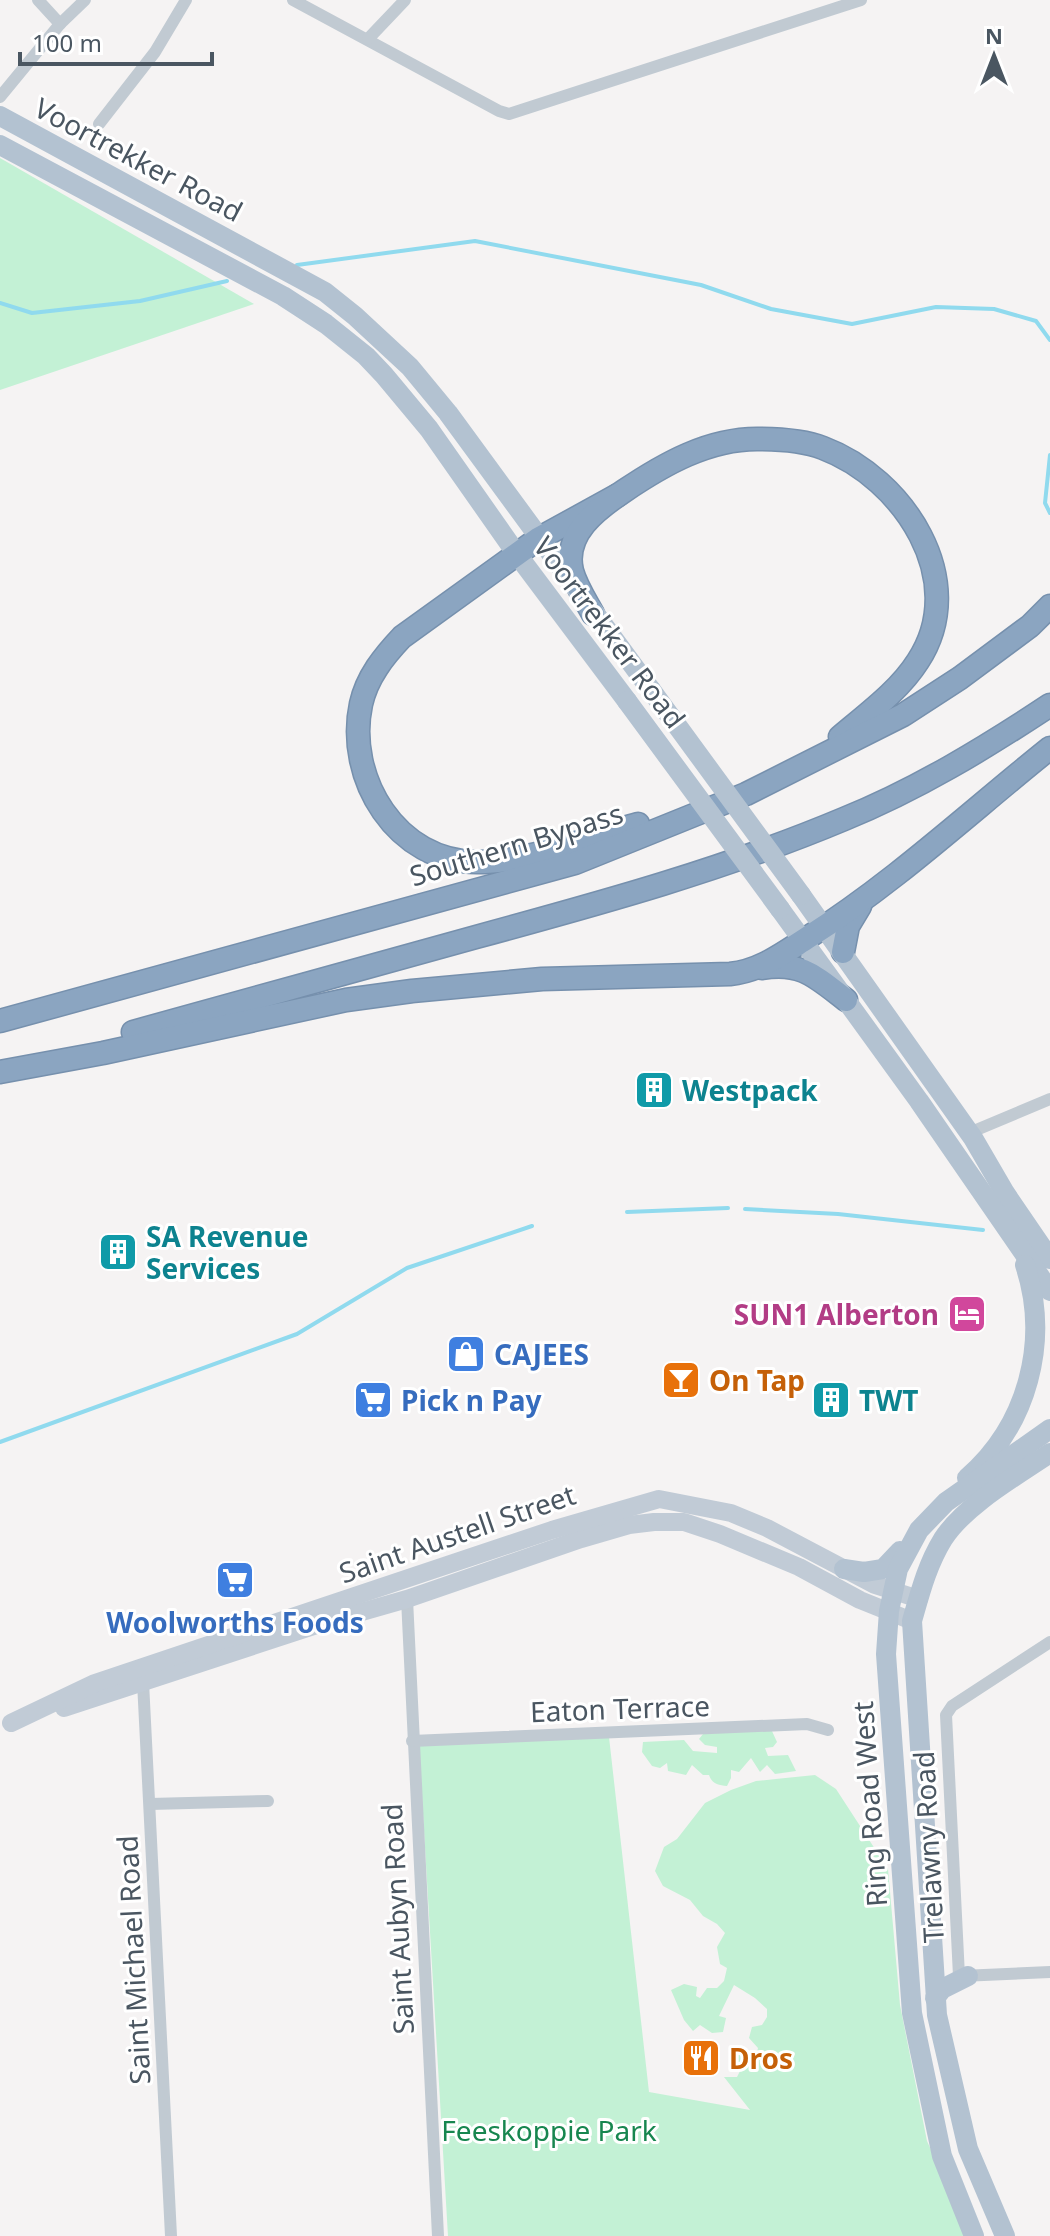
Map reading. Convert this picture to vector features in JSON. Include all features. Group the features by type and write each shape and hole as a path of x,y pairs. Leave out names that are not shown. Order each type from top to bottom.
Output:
{"highway":[{"path":"593,614 572,573 574,538 590,517 644,477 707,446 755,439 787,440 821,447 865,470 907,514 922,536 932,558 937,583 937,610 919,660 900,684 816,759"},
{"path":"618,495 516,553 402,637 383,657 361,702 358,751 374,797 390,822 410,840 433,853 478,862 549,850 746,794"},
{"name":"Southern Bypass","path":"0,1021 575,863 746,794 903,715 960,678 1030,626 1050,606"},
{"path":"0,1070 583,908 719,866 860,812 934,775 1050,705"},
{"path":"757,969 825,927 868,895 1050,748"},
{"path":"843,952 851,919 868,895"},
{"path":"0,1070 103,1053 346,1000 542,979 730,974 790,966 804,970 846,1000"}],"main road":[{"name":"Voortrekker Road","path":"0,116 325,292 410,367 448,413 825,927 971,1135 1005,1193 1049,1250"},
{"name":"Voortrekker Road","path":"0,145 283,296 326,324 366,356 429,429 516,553 803,940 979,1185 1050,1291"},
{"path":"971,1135 1027,1205 1049,1250"},
{"path":"946,1502 1008,1433 1026,1395 1034,1361 1037,1322 1033,1292 1021,1250"},
{"name":"Ring Road West","path":"974,2236 942,2156 912,2013 886,1654 889,1611 898,1569 919,1530 946,1502 1050,1429"},
{"name":"Ring Road West","path":"1005,2236 968,2149 937,2015 912,1621 922,1583 937,1551 962,1516 1050,1453"},
{"path":"844,1569 864,1572 883,1569 919,1530"},
{"path":"934,1988 942,1989 963,1976"}],"street":[{"path":"38,0 60,24"},
{"path":"0,97 60,24 85,0"},
{"path":"99,124 155,52 186,0"},
{"path":"293,0 499,111 515,113 861,0"},
{"path":"368,39 405,0"},
{"path":"971,1135 1047,1100"},
{"name":"Saint Austell Street","path":"6,1725 95,1683 552,1530 659,1499 731,1513 767,1528 875,1585 919,1599"},
{"name":"Saint Austell Street","path":"6,1725 407,1599 629,1525 684,1522 720,1534 799,1567 860,1600 912,1621"},
{"name":"Saint Aubyn Road","path":"407,1599 438,2236"},
{"name":"Trelawny Road","path":"963,1976 946,1715 952,1706 1050,1642"},
{"name":"Saint Michael Road","path":"143,1682 171,2236"},
{"name":"Eaton Terrace","path":"412,1741 807,1724 828,1730"},
{"path":"150,1804 268,1801"},
{"path":"963,1976 1050,1972"},
{"path":"909,1981 934,1988"}],"green space":[{"path":"0,158 254,304 0,390"},
{"path":"771,1729 777,1742 773,1747 765,1748 768,1756 788,1755 796,1771 775,1774 767,1765 760,1772 751,1758 739,1772 731,1770 731,1778 724,1786 692,1765 686,1775 668,1771 667,1763 660,1768 652,1766 642,1752 643,1742 684,1740 693,1751 717,1753 717,1747 705,1745 699,1739 703,1734"},
{"name":"Feeskoppie Park","path":"609,1737 649,2092 750,2110 724,2077 737,2077 741,2069 731,2062 736,2055 757,2052 758,2048 749,2038 752,2027 762,2025 767,2017 767,2009 734,1985 719,2016 726,2018 723,2032 712,2033 700,2025 693,2031 684,2020 671,1990 684,1984 697,1987 696,1996 700,1998 707,1988 717,1988 724,1981 727,1968 720,1964 717,1947 725,1933 703,1916 690,1900 663,1886 655,1871 664,1847 677,1839 705,1803 731,1790 756,1781 815,1775 836,1789 888,1869 900,2005 927,2141 970,2236 448,2236 419,1746"}],"waterway":[{"path":"297,265 475,241 701,285 771,309 852,324 936,307 994,309 1036,321 1050,340"},
{"path":"0,303 32,313 140,301 227,281"},
{"path":"1050,455 1045,503 1050,513"},
{"path":"627,1212 728,1208"},
{"path":"745,1209 838,1214 983,1230"},
{"path":"0,1442 297,1334 407,1268 532,1226"}],"place":[{"name":"Westpack","path":"654,1090"},
{"name":"SA Revenue Services","path":"118,1252"},
{"name":"SUN1 Alberton","path":"967,1314"},
{"name":"CAJEES","path":"466,1354"},
{"name":"On Tap","path":"681,1380"},
{"name":"Pick n Pay","path":"373,1400"},
{"name":"TWT","path":"831,1400"},
{"name":"Woolworths Foods","path":"235,1580"},
{"name":"Dros","path":"701,2058"}]}
